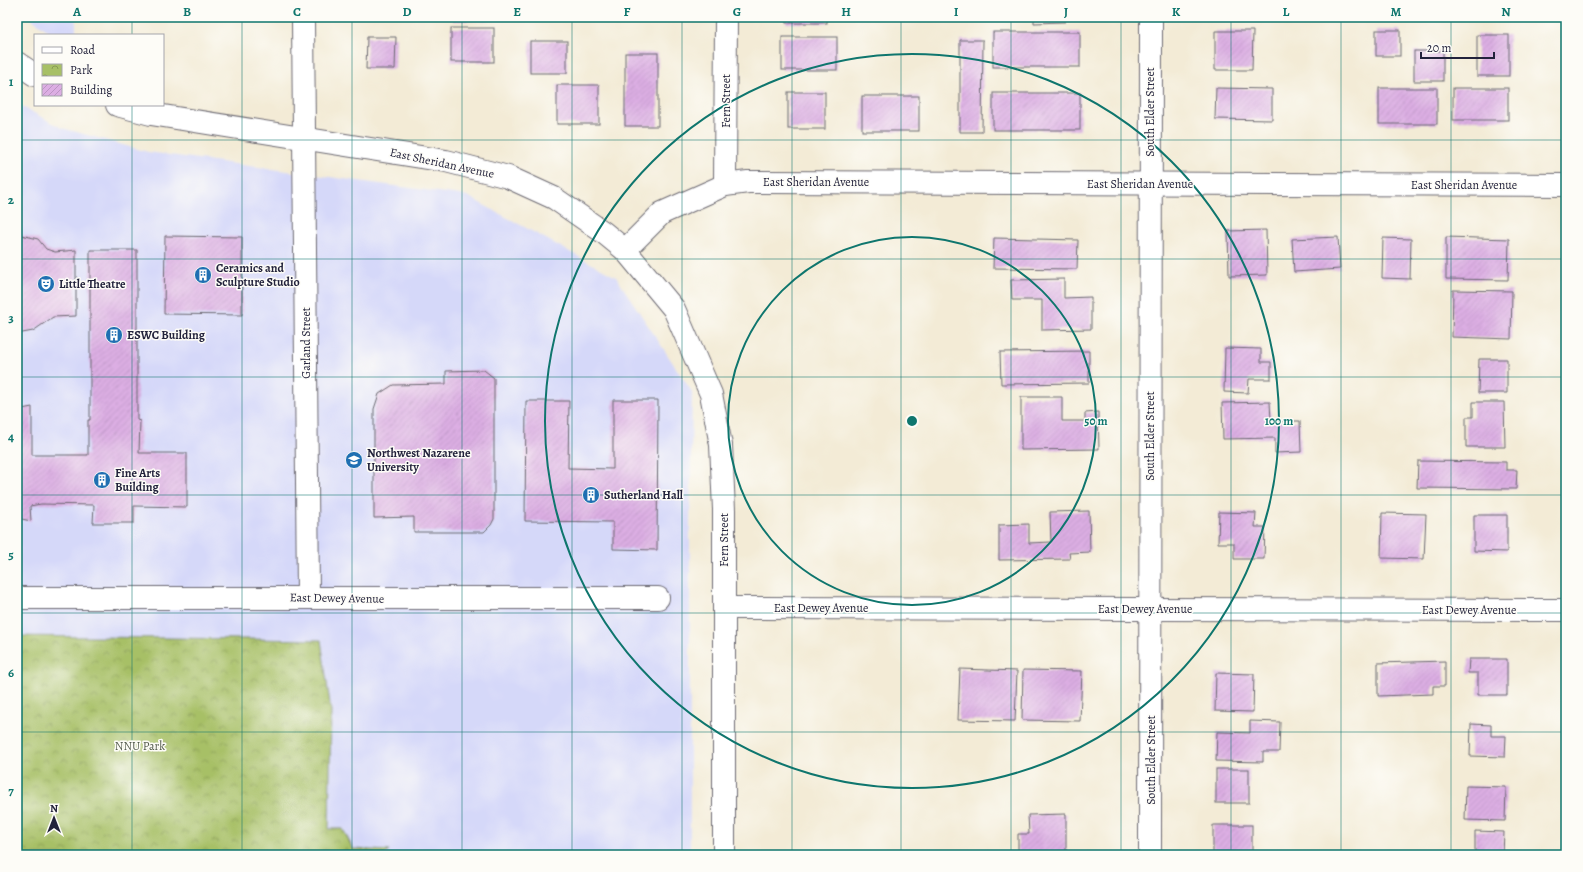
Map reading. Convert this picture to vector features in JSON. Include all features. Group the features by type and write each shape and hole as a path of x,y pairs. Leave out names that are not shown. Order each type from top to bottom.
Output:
{"street":[{"name":"Garland Street","path":"303,17 306,188 308,597"},
{"name":"Fern Street","path":"725,185 726,17"},
{"name":"South Elder Street","path":"1150,855 1151,17"},
{"path":"17,63 34,74"},
{"name":"East Sheridan Avenue","path":"121,106 151,114 304,137 446,161 508,177 554,198 603,232 625,250 662,213 725,185 748,182 1566,185"},
{"name":"Fern Street","path":"625,250 674,309 711,394 721,445 724,510 724,855"},
{"name":"East Dewey Avenue","path":"17,598 658,598"},
{"name":"East Dewey Avenue","path":"724,608 1566,610"}],"shaded area":[{"path":"29,17 76,17 76,34 53,34"},
{"name":"Northwest Nazarene University","path":"17,104 62,128 148,152 467,196 616,277 692,392 690,528 690,855 17,855"}],"green space":[{"name":"NNU Park","path":"17,636 321,640 331,711 329,829 343,829 353,849 389,851 385,855 17,855"}],"building":[{"path":"453,17 496,17 496,20 453,21"},
{"path":"786,17 827,17 827,23 786,23"},
{"path":"1034,17 1065,17 1065,22 1034,23"},
{"path":"1471,17 1504,17 1504,19 1471,19"},
{"path":"451,28 494,28 494,62 451,62"},
{"path":"1376,30 1400,30 1400,56 1376,56"},
{"path":"1215,31 1253,31 1252,70 1215,70"},
{"path":"993,32 1080,32 1080,67 993,67"},
{"path":"1477,35 1509,35 1509,76 1477,76"},
{"path":"367,37 396,37 395,69 366,69"},
{"path":"782,37 837,37 837,70 782,70"},
{"path":"960,40 983,40 982,132 960,132"},
{"path":"530,41 567,41 567,73 530,73"},
{"path":"1414,51 1443,51 1443,81 1414,81"},
{"path":"625,53 658,53 658,126 625,126"},
{"path":"557,85 599,85 599,124 557,124"},
{"path":"1216,88 1272,89 1272,120 1215,119"},
{"path":"1379,88 1437,88 1437,124 1379,124"},
{"path":"1453,88 1508,88 1508,120 1453,120"},
{"path":"788,92 825,92 825,129 788,129"},
{"path":"993,93 1080,93 1080,130 993,130"},
{"path":"862,96 919,96 919,131 862,131"},
{"path":"1266,230 1267,275 1229,276 1228,231"},
{"name":"Little Theatre","path":"17,234 38,239 46,249 55,252 76,250 76,316 53,317 33,331 17,334"},
{"name":"Ceramics and Sculpture Studio","path":"165,236 242,237 242,315 164,314"},
{"path":"1338,237 1340,269 1294,272 1292,239"},
{"path":"1446,237 1509,239 1508,280 1446,279"},
{"path":"994,238 1078,240 1077,269 993,268"},
{"path":"1383,238 1411,239 1410,279 1382,278"},
{"name":"Fine Arts Building","path":"90,250 137,250 137,420 140,421 139,453 187,453 187,507 134,506 134,523 93,523 94,505 41,504 30,506 31,521 17,518 17,410 32,407 32,455 88,455 88,420 90,420"},
{"path":"1064,279 1064,298 1091,297 1091,329 1042,330 1042,300 1012,300 1011,280"},
{"path":"1453,290 1512,291 1511,339 1452,337"},
{"path":"1225,348 1261,349 1261,362 1271,362 1271,379 1249,379 1248,393 1224,392"},
{"path":"1089,351 1089,383 1001,384 1000,352"},
{"path":"1479,359 1507,359 1507,393 1478,393"},
{"path":"484,370 494,378 494,519 491,525 484,532 414,532 414,517 374,518 374,409 379,394 393,385 446,384 446,371"},
{"path":"1021,397 1062,397 1062,421 1085,421 1085,413 1098,412 1099,449 1021,450"},
{"name":"Sutherland Hall","path":"613,400 658,400 657,550 613,549 613,522 525,521 526,401 569,401 568,468 613,469"},
{"path":"1270,402 1271,421 1300,421 1301,452 1275,453 1275,438 1223,439 1222,403"},
{"path":"1473,402 1504,402 1505,447 1466,447 1466,417 1473,417"},
{"path":"1418,461 1506,462 1506,470 1517,470 1516,489 1417,488"},
{"path":"1089,511 1090,552 1069,553 1070,559 999,560 999,525 1029,524 1029,543 1051,542 1050,512"},
{"path":"1219,512 1256,513 1255,527 1265,527 1264,559 1234,559 1234,543 1218,543"},
{"path":"1382,513 1426,514 1424,559 1381,558"},
{"path":"1474,515 1507,515 1507,552 1474,551"},
{"path":"1469,659 1507,659 1507,695 1478,695 1478,673 1468,673"},
{"path":"1445,661 1445,686 1433,686 1433,694 1378,696 1378,663"},
{"path":"960,669 1017,671 1015,721 958,720"},
{"path":"1023,670 1082,671 1080,721 1022,720"},
{"path":"1216,673 1254,674 1253,712 1215,711"},
{"path":"1250,721 1280,722 1279,752 1263,752 1263,762 1216,761 1217,732 1250,733"},
{"path":"1471,724 1491,725 1491,736 1506,736 1505,757 1470,756"},
{"path":"1216,769 1249,769 1249,803 1216,803"},
{"path":"1466,786 1506,787 1505,821 1465,820"},
{"path":"1066,814 1066,855 1018,855 1018,834 1029,834 1028,815"},
{"path":"1213,825 1252,825 1252,855 1213,855"},
{"path":"1475,831 1504,832 1503,855 1475,855"}],"place":[{"name":"Ceramics and Sculpture Studio","path":"203,275"},
{"name":"Little Theatre","path":"46,284"},
{"name":"ESWC Building","path":"114,335"},
{"name":"Northwest Nazarene University","path":"354,460"},
{"name":"Fine Arts Building","path":"102,480"},
{"name":"Sutherland Hall","path":"591,495"}]}
